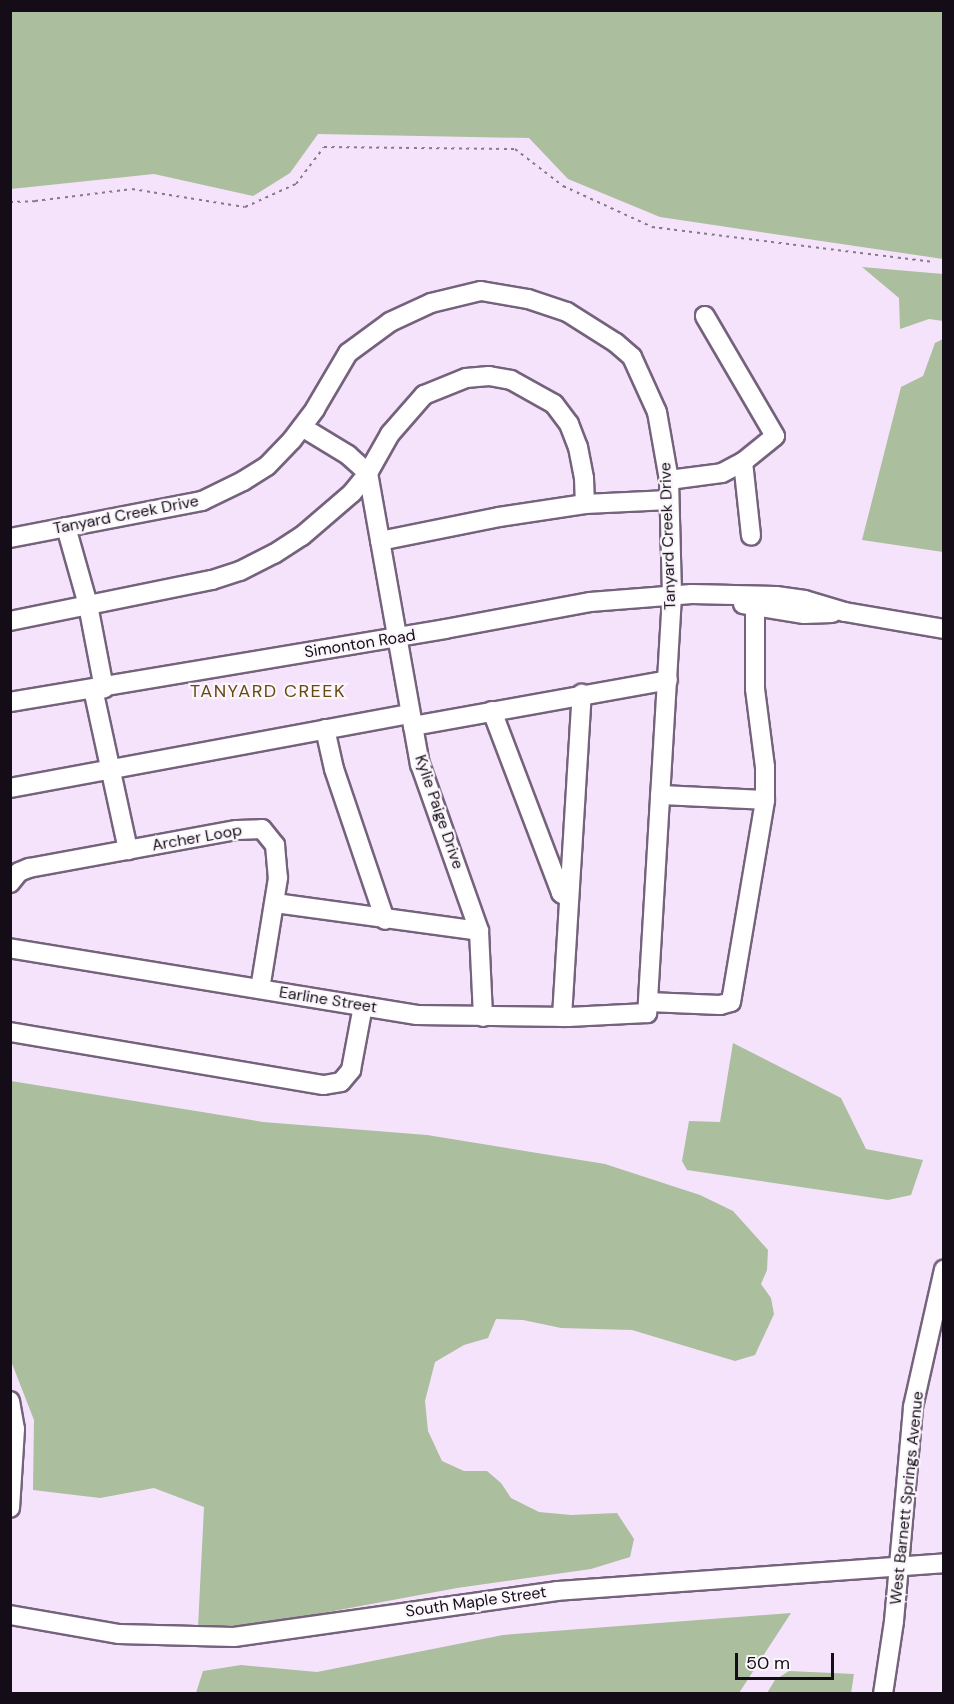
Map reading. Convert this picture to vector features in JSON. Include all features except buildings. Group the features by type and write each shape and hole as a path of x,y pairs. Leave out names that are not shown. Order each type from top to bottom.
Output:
{"street":[{"name":"Tanyard Creek Drive","path":"10,538 202,501 267,466 302,427 348,353 390,322 431,303 480,291 528,299 567,312 616,343 632,357 657,412 669,480 672,596 648,1007"},
{"path":"669,480 722,473 743,462 775,436 705,316"},
{"path":"10,621 192,585 240,571 302,536 352,493 368,473 390,434 424,394 466,378 489,376 511,380 554,404 569,424 578,447 584,478 585,504"},
{"path":"302,427 348,454 368,473"},
{"path":"743,462 751,536"},
{"name":"Kylie Paige Drive","path":"368,473 420,764 479,931 483,1017"},
{"path":"380,541 499,517 585,504 669,500"},
{"path":"66,527 88,605 110,768 128,850"},
{"name":"Simonton Road","path":"710,595 755,607 804,614 845,612"},
{"name":"Simonton Road","path":"10,702 397,638 590,602 672,596 776,596 805,600 845,612 944,629"},
{"path":"660,795 765,800 765,767 755,689 755,607"},
{"path":"10,788 325,729 492,711 668,680"},
{"path":"562,1017 582,694"},
{"path":"492,711 561,893 569,898"},
{"path":"325,729 334,769 385,920"},
{"name":"Earline Street","path":"10,948 439,1017 562,1017 648,1007 710,1006 731,1002 765,800"},
{"name":"Archer Loop","path":"10,883 19,872 29,868 237,830 262,829 275,845 278,878 260,989"},
{"path":"275,903 385,920 479,931"},
{"path":"10,1032 324,1085 341,1082 351,1070 363,1006"},
{"name":"West Barnett Springs Avenue","path":"883,1694 900,1568 913,1407 944,1269"},
{"path":"10,1401 15,1429 10,1508"},
{"name":"South Maple Street","path":"10,1615 119,1634 234,1637 557,1591 900,1568 944,1563"}],"path":[{"path":"10,202 132,189 245,207 296,184 324,147 515,148 563,186 652,227 932,262"}],"green space":[{"path":"11,10 943,11 943,259 660,217 568,179 529,138 318,134 290,173 253,196 154,174 11,189"},
{"path":"862,267 943,274 943,321 929,319 900,329 899,298"},
{"path":"943,339 943,552 862,540 901,387 923,376 935,343"},
{"path":"733,1043 841,1098 866,1149 923,1160 911,1195 888,1200 687,1170 682,1161 689,1121 720,1122"},
{"path":"11,1081 263,1122 427,1135 605,1164 700,1195 733,1211 768,1250 767,1270 761,1284 771,1298 774,1314 755,1355 735,1361 632,1330 561,1328 523,1320 496,1319 488,1338 464,1345 435,1362 425,1401 428,1431 442,1461 464,1471 487,1471 501,1483 511,1498 539,1512 571,1515 617,1513 634,1539 630,1557 591,1569 457,1588 264,1624 198,1627 204,1507 154,1488 100,1498 33,1490 34,1420 11,1361"},
{"path":"791,1613 739,1693 196,1693 203,1671 241,1665 317,1672 503,1635"},
{"path":"789,1671 854,1674 851,1693 767,1693 775,1680"}],"district":[{"name":"TANYARD CREEK","path":"268,691"}]}
